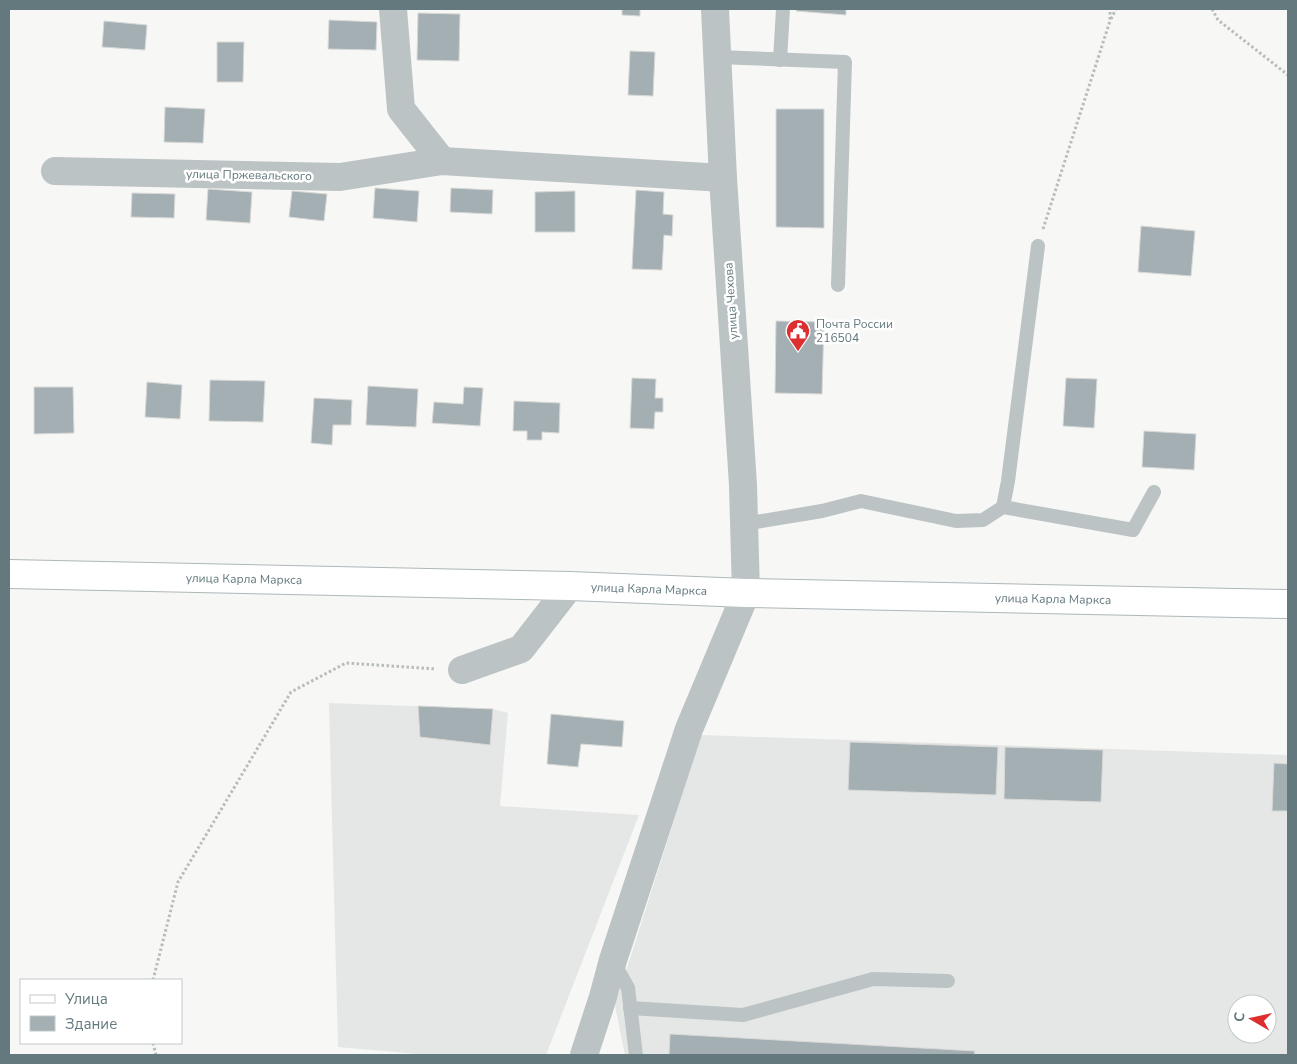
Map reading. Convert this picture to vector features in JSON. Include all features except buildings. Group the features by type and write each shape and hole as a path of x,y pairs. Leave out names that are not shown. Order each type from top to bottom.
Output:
{"main road":[{"name":"улица Карла Маркса","path":"9,574 570,586 746,593 1288,604"}],"street":[{"path":"393,9 401,109 442,161"},
{"name":"улица Чехова","path":"715,9 723,178 743,485 746,593"},
{"name":"улица Пржевальского","path":"55,171 340,177 442,161 723,178"},
{"path":"462,670 520,649 570,586"},
{"path":"584,1055 613,960 689,729 746,593"}],"lane":[{"path":"780,60 783,9"},
{"path":"717,57 845,62 838,285"},
{"path":"1003,507 1038,246"},
{"path":"744,524 822,511 861,501 956,521 983,520 1003,507 1133,530 1154,492"},
{"path":"613,960 628,988 636,1055"},
{"path":"630,1008 743,1015 874,979 948,981"}],"path":[{"path":"1110,9 1110,21"},
{"path":"1038,246 1110,21 1116,9"},
{"path":"1212,9 1218,20 1288,75"},
{"path":"153,979 178,882 292,692 346,663 462,670"}],"shaded area":[{"path":"329,703 493,709 508,713 500,806 639,815 546,1055 428,1055 338,1047"},
{"path":"701,735 1288,755 1288,1055 625,1055 615,1006"}],"place":[{"name":"Почта России 216504","path":"798,352"}]}
